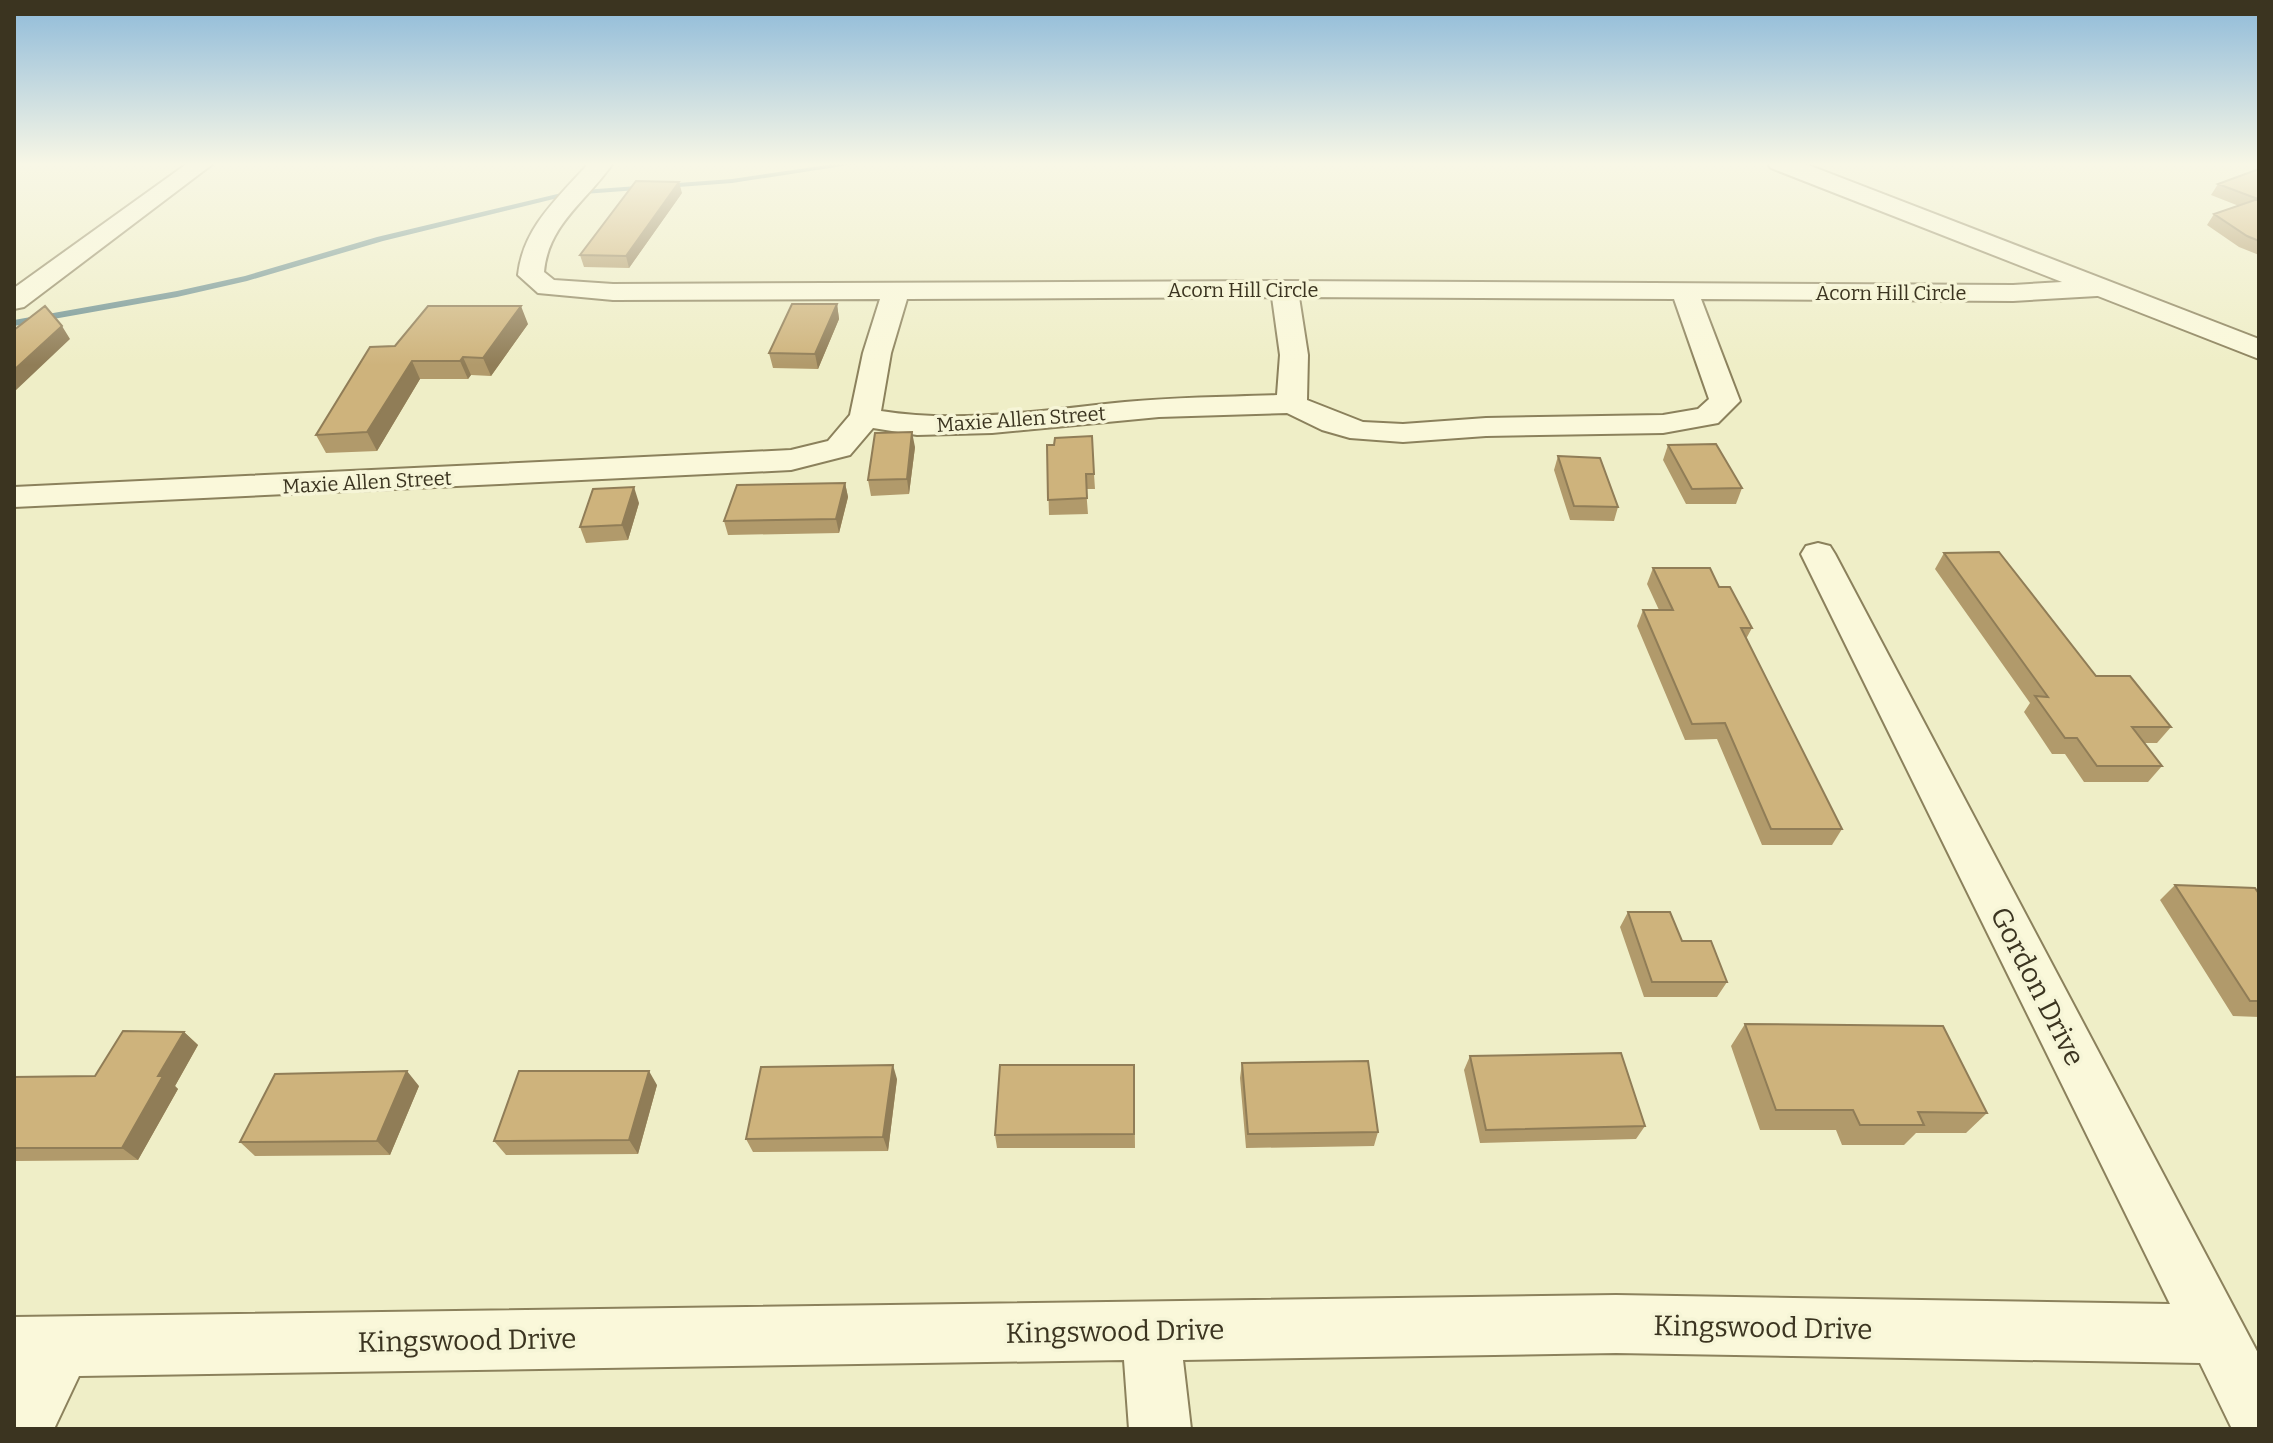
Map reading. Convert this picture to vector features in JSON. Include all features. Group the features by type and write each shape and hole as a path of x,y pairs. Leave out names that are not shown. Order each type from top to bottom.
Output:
{"street":[{"path":"14,301 111,230"},
{"name":"Acorn Hill Circle","path":"545,230 536,241 530,258 531,275 547,287 613,292 1284,289 2013,293 2097,288"},
{"path":"1951,230 2097,288 2255,344"},
{"path":"1284,289 1294,355 1292,404"},
{"path":"865,417 877,353 896,291"},
{"name":"Maxie Allen Street","path":"14,497 779,461 839,448 865,417 917,426 992,424 1159,408 1292,404 1333,423 1361,431 1403,433 1486,427 1663,424 1707,417 1725,401 1685,292"},
{"name":"Gordon Drive","path":"1818,554 2259,1418"},
{"name":"Kingswood Drive","path":"38,1346 1616,1324 2215,1334"},
{"path":"1151,1331 1160,1429"},
{"path":"22,1429 38,1346"}],"building":[{"path":"599,230 644,230 626,256 580,255"},
{"path":"2239,230 2259,230 2259,241"},
{"path":"792,304 837,304 815,354 769,353"},
{"path":"45,306 62,326 14,370 14,330"},
{"path":"428,306 521,306 483,358 412,361 367,432 316,435 370,347 395,346"},
{"path":"912,432 907,479 868,480 875,433"},
{"path":"1092,436 1094,474 1086,474 1087,498 1048,500 1047,445 1054,445 1055,438"},
{"path":"1716,444 1742,488 1692,489 1668,445"},
{"path":"1558,456 1600,458 1618,507 1574,506"},
{"path":"845,483 836,519 724,521 737,485"},
{"path":"634,487 622,525 580,527 593,489"},
{"path":"1999,552 2096,676 2130,676 2171,727 2132,727 2162,766 2097,766 2077,738 2065,738 2035,696 2048,697 1944,553"},
{"path":"1653,568 1710,568 1719,587 1730,587 1752,628 1741,628 1842,829 1771,829 1725,723 1692,724 1643,610 1673,610"},
{"path":"2175,885 2255,888 2259,894 2259,1001 2250,1001"},
{"path":"1628,912 1670,912 1682,941 1711,941 1727,982 1652,982"},
{"path":"1745,1024 1943,1026 1987,1113 1918,1112 1924,1125 1860,1125 1853,1110 1776,1110"},
{"path":"123,1031 184,1032 122,1148 14,1148 14,1077 95,1076"},
{"path":"1621,1053 1645,1126 1486,1130 1470,1056"},
{"path":"1368,1061 1378,1132 1248,1134 1242,1063"},
{"path":"893,1065 883,1137 746,1139 761,1067"},
{"path":"1000,1065 1134,1065 1134,1134 995,1135"},
{"path":"407,1071 377,1141 240,1142 275,1074"},
{"path":"519,1071 649,1071 629,1140 494,1141"}],"waterway":[{"path":"14,323 177,294 247,278 416,230"}]}
